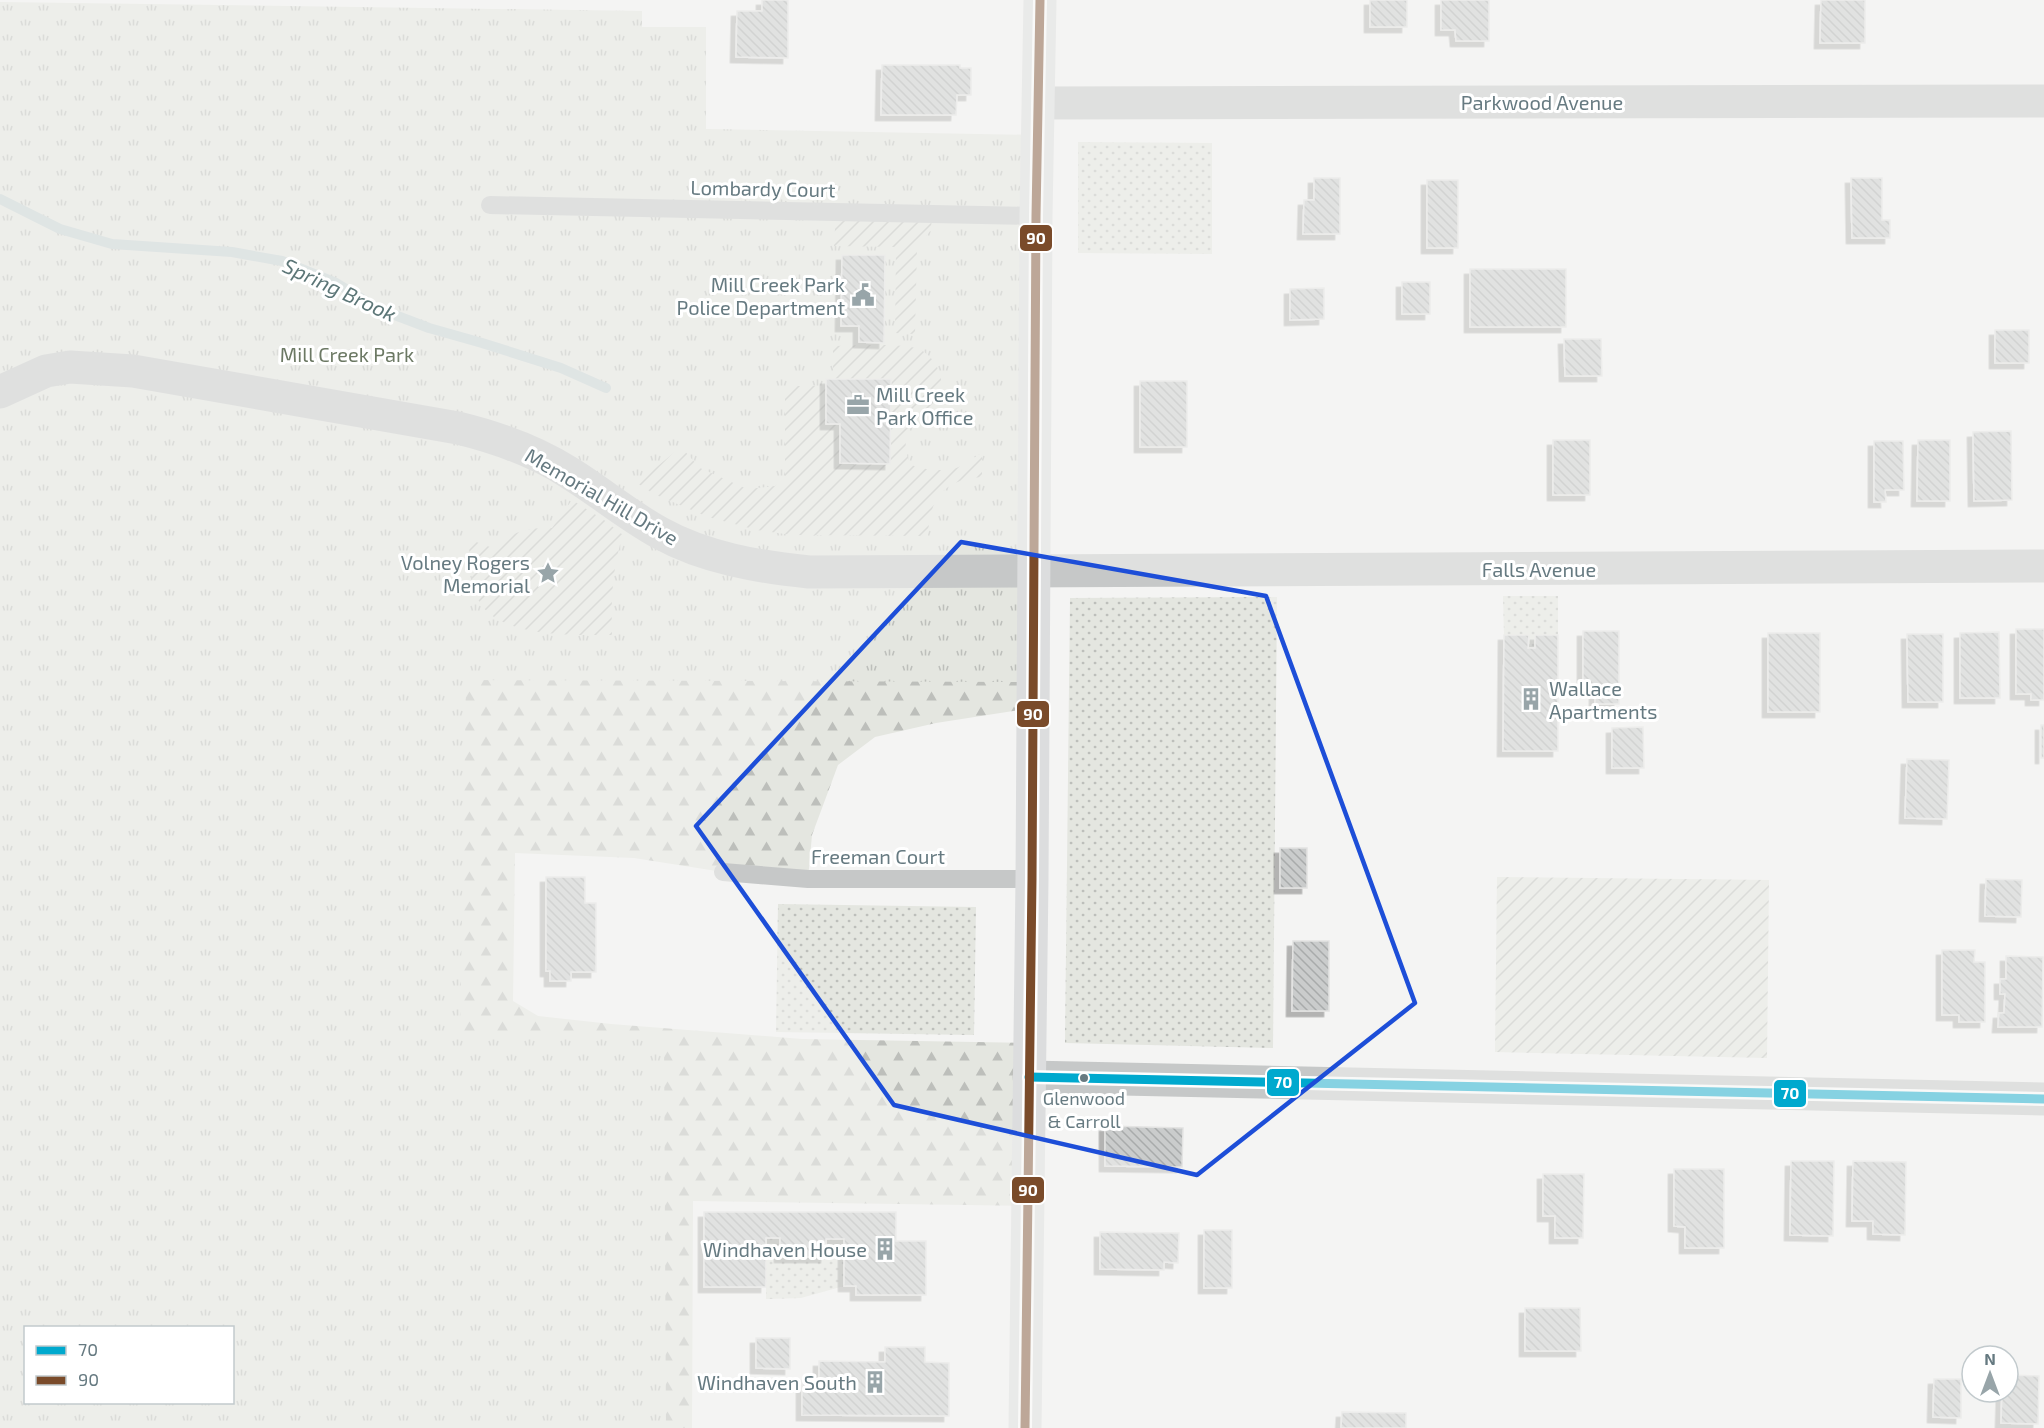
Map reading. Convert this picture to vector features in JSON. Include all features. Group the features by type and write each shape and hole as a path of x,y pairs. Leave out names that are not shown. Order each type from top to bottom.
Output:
{"main road":[{"path":"1025,1428 1040,0"}],"street":[{"name":"Parkwood Avenue","path":"1039,103 2044,101"},
{"name":"Memorial Hill Drive","path":"0,392 46,371 70,367 144,373 482,434 532,453 568,471 619,508 661,534 715,555 767,568 810,572 1034,571"},
{"name":"Falls Avenue","path":"1034,571 2044,566"},
{"path":"1029,1077 2044,1099"}],"lane":[{"name":"Lombardy Court","path":"490,206 1036,216"},
{"name":"Freeman Court","path":"723,872 808,879 1032,879"}],"highlighted area":[{"path":"961,542 1266,596 1415,1003 1197,1175 894,1105 696,826"}],"green space":[{"name":"Mill Creek Park","path":"0,2 1033,661 1032,708 936,723 875,737 838,765 812,835 808,879 723,872 634,858 515,853 513,1001 538,1016 611,1024 802,1039 1029,1043 1028,1206 693,1201 692,1428 621,1428 625,1128 32,1326 24,1326 24,1404 0,1428"},
{"name":"Mill Creek Park","path":"0,2 642,11 642,27 706,27 706,129 1038,135 1033,682 466,680 460,1034 664,1035 666,1428 0,1428"},
{"path":"1078,142 1212,143 1212,254 1078,253"},
{"path":"836,212 932,213 931,230 917,247 915,334 895,333 896,247 834,246"},
{"path":"833,346 903,346 925,352 935,364 941,378 942,396 938,404 915,421 908,432 906,452 911,465 949,470 964,465 982,453 982,477 958,482 941,493 932,511 928,536 792,535 757,530 708,517 654,494 637,483 681,447 700,468 747,489 775,486 785,479 785,386 826,386 826,423 840,424 840,463 890,464 891,379 833,379"},
{"path":"572,500 623,535 616,560 613,584 612,635 543,633 509,624 494,617 483,607 475,592 468,539 490,547 519,532 552,528"},
{"path":"1503,596 1558,596 1558,635 1535,648 1528,648 1528,635 1504,635"},
{"path":"1277,597 1273,1048 1065,1043 1070,598"},
{"path":"1497,877 1769,880 1767,1058 1495,1052"},
{"path":"778,904 976,907 974,1035 776,1032"},
{"path":"766,1238 780,1238 780,1257 826,1257 826,1239 844,1239 844,1286 801,1298 766,1299"}],"building":[{"path":"762,0 788,0 788,58 736,57 737,11 762,11"},
{"path":"1370,0 1407,0 1407,27 1370,27"},
{"path":"1441,0 1489,0 1489,41 1456,41 1455,30 1441,30"},
{"path":"1821,0 1865,0 1865,43 1820,43"},
{"path":"882,65 960,65 960,68 971,68 971,95 957,95 956,115 881,115"},
{"path":"1314,178 1340,178 1340,234 1303,234 1304,200 1314,200"},
{"path":"1851,178 1882,178 1882,220 1890,220 1890,238 1852,238"},
{"path":"1427,180 1458,180 1458,248 1427,248"},
{"name":"Mill Creek Park Police Department","path":"842,255 885,255 884,343 859,342 859,326 841,326"},
{"path":"1470,269 1566,269 1566,327 1470,327"},
{"path":"1402,282 1430,282 1430,314 1402,314"},
{"path":"1324,288 1324,319 1290,320 1290,289"},
{"path":"1995,330 2029,330 2029,363 1995,363"},
{"path":"1564,339 1601,339 1602,376 1565,376"},
{"name":"Mill Creek Park Office","path":"826,379 891,379 890,464 840,463 840,424 826,424"},
{"path":"1140,381 1187,381 1187,447 1140,447"},
{"path":"2011,431 2012,500 1974,501 1973,432"},
{"path":"1553,440 1590,440 1590,495 1553,495"},
{"path":"1918,440 1950,440 1950,501 1917,501"},
{"path":"1874,441 1903,441 1904,490 1885,490 1886,502 1874,502"},
{"path":"2016,629 2044,629 2044,700 2031,700 2031,694 2016,694"},
{"path":"1583,631 1619,631 1619,704 1595,704 1595,691 1583,691"},
{"path":"1999,632 2000,698 1960,698 1960,633"},
{"path":"1768,633 1820,633 1820,712 1768,712"},
{"path":"1907,634 1943,634 1943,702 1908,702"},
{"name":"Wallace Apartments","path":"1504,635 1529,635 1528,648 1535,648 1535,635 1558,635 1558,751 1503,751"},
{"path":"2041,725 2044,725 2044,758 2041,758"},
{"path":"1643,727 1644,768 1612,768 1612,728"},
{"path":"1907,759 1949,760 1947,819 1905,818"},
{"path":"1280,848 1307,848 1307,888 1280,888"},
{"path":"546,877 585,877 585,903 596,903 596,972 571,972 571,981 550,981 550,971 546,971"},
{"path":"1986,879 2022,880 2021,917 1985,916"},
{"path":"1293,941 1329,941 1329,1011 1292,1011"},
{"path":"1942,950 1975,950 1974,962 1985,962 1985,1022 1959,1022 1959,1015 1942,1015"},
{"path":"2006,956 2043,957 2042,1027 1998,1027 1999,1013 2004,1013 2005,994 2000,994 2000,979 2006,979"},
{"path":"1105,1126 1183,1128 1182,1167 1105,1166"},
{"path":"1791,1161 1834,1161 1833,1236 1790,1235"},
{"path":"1853,1161 1906,1162 1905,1235 1873,1234 1873,1221 1852,1221"},
{"path":"1674,1169 1724,1169 1724,1248 1685,1248 1685,1227 1674,1226"},
{"path":"1543,1174 1584,1174 1583,1238 1555,1238 1555,1216 1543,1216"},
{"name":"Windhaven House","path":"704,1212 896,1212 896,1241 926,1241 926,1295 856,1295 856,1286 844,1286 844,1239 826,1239 826,1257 780,1257 780,1238 766,1238 766,1287 704,1287"},
{"path":"1204,1230 1232,1230 1232,1288 1204,1288"},
{"path":"1100,1232 1179,1233 1178,1263 1164,1262 1164,1270 1100,1269"},
{"path":"1525,1308 1580,1308 1581,1351 1525,1351"},
{"path":"756,1338 790,1338 790,1369 756,1368"},
{"name":"Windhaven South","path":"885,1347 925,1347 925,1362 949,1363 949,1416 802,1415 802,1380 819,1380 819,1361 885,1362"},
{"path":"2020,1375 2039,1376 2038,1424 2001,1423 2002,1404 2020,1404"},
{"path":"1934,1379 1960,1379 1961,1418 1933,1417"},
{"path":"1342,1412 1406,1413 1406,1428 1341,1428"}],"waterway":[{"name":"Spring Brook","path":"0,199 60,229 112,244 232,252 282,261 336,283 379,309 429,328 561,368 606,388"}],"transit line":[{"name":"90","path":"1025,1428 1040,0"},
{"name":"70","path":"1029,1077 2044,1099"}],"place":[{"name":"Mill Creek Park Police Department","path":"863,295"},
{"name":"Mill Creek Park Office","path":"858,405"},
{"name":"Volney Rogers Memorial","path":"548,573"},
{"name":"Wallace Apartments","path":"1531,699"},
{"name":"Glenwood & Carroll","path":"1084,1078"},
{"name":"Windhaven House","path":"885,1249"},
{"name":"Windhaven South","path":"875,1382"}]}
